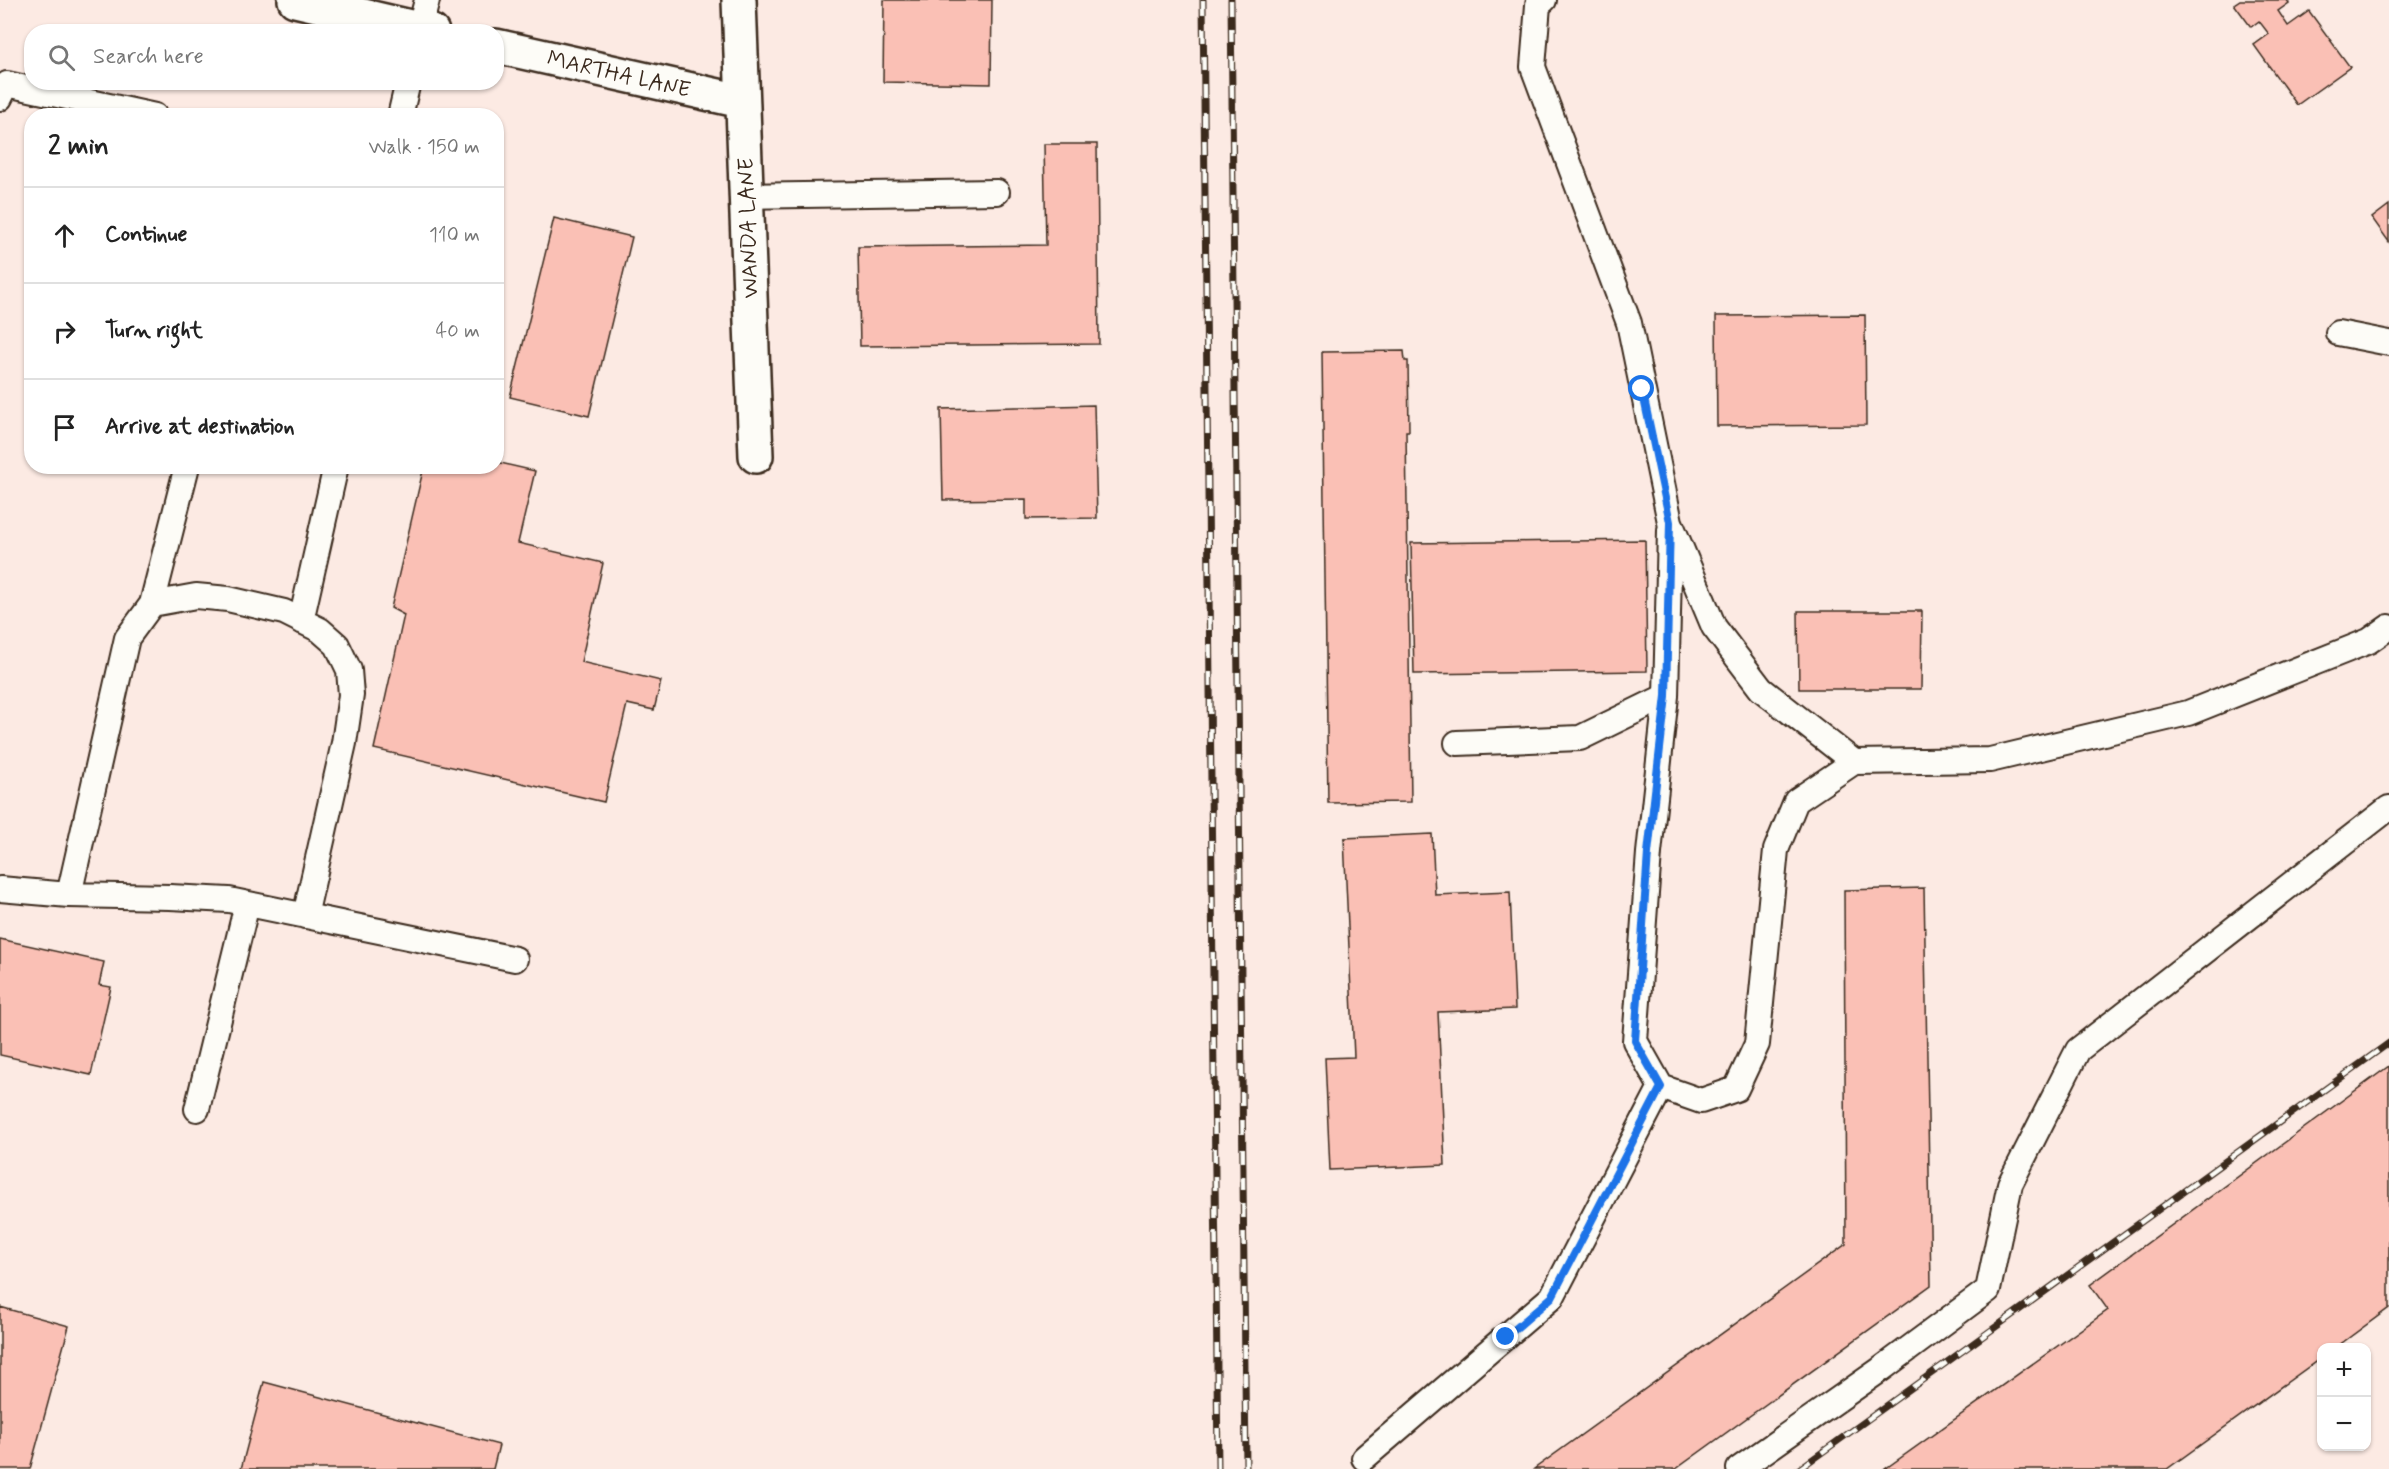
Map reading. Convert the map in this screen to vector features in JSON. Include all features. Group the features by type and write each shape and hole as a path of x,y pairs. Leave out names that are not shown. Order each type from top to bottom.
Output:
{"street":[{"path":"295,0 424,23"},
{"name":"WANDA LANE","path":"739,0 756,456"},
{"name":"MARTHA LANE","path":"504,48 741,101"}],"lane":[{"path":"1544,0 1538,5 1533,67 1629,323 1670,522 1714,627 1761,689 1854,762"},
{"path":"0,98 7,84 24,88"},
{"path":"35,90 118,108"},
{"path":"402,108 406,90"},
{"path":"746,196 996,192"},
{"path":"2338,333 2389,343"},
{"path":"69,895 127,638 152,604 185,474"},
{"path":"301,621 334,474"},
{"path":"1670,522 1666,696 1648,853 1635,1041 1661,1087 1701,1101 1736,1089 1757,1044 1776,850 1797,801 1854,762 1989,760 2188,713 2369,641 2389,627"},
{"path":"152,604 196,596 218,598 284,612 320,630 337,645 349,670 351,695 344,743 305,916"},
{"path":"1457,743 1580,738 1666,696"},
{"path":"1739,1469 1880,1370 1988,1290 2010,1184 2078,1050 2389,808"},
{"path":"0,889 69,895 170,897 247,904 515,959"},
{"path":"197,1109 247,904"},
{"path":"1364,1458 1552,1297 1661,1087"}],"building":[{"path":"884,0 992,0 991,84 883,82"},
{"path":"2240,0 2287,0 2289,3 2278,11 2288,26 2309,11 2350,67 2297,105 2254,45 2269,34 2259,21 2251,27 2234,4"},
{"path":"1044,144 1097,144 1099,344 860,346 858,247 1046,245"},
{"path":"2389,205 2389,242 2372,218"},
{"path":"554,218 632,237 589,416 510,397"},
{"path":"1865,315 1866,425 1717,426 1716,316"},
{"path":"1404,351 1405,361 1408,361 1409,431 1406,431 1411,802 1328,803 1322,352"},
{"path":"1094,405 1097,518 1026,519 1026,499 943,500 941,409"},
{"path":"504,464 535,471 518,543 603,563 581,662 661,681 654,710 627,704 604,802 374,749 404,615 391,608 422,474 504,474"},
{"path":"1645,540 1647,671 1414,674 1411,543"},
{"path":"1798,611 1922,611 1921,689 1799,689"},
{"path":"1432,834 1435,895 1510,892 1515,1009 1438,1012 1445,1165 1330,1170 1325,1058 1354,1057 1344,838"},
{"path":"1924,888 1931,1285 1676,1469 1534,1469 1846,1244 1844,890"},
{"path":"0,939 104,962 99,985 111,987 91,1075 0,1055"},
{"path":"2389,1066 2389,1308 2342,1343 2317,1343 2317,1361 2167,1469 1885,1469 2108,1310 2090,1285"},
{"path":"0,1307 69,1326 30,1469 0,1469"},
{"path":"264,1382 499,1445 493,1469 241,1469"}],"railway":[{"path":"1203,0 1218,1469"},
{"path":"1231,0 1246,1469"},
{"path":"1799,1469 2389,1043"}],"route":[{"path":"1506,1337 1552,1297 1661,1087 1635,1041 1648,853 1666,696 1670,522 1642,389"}]}
